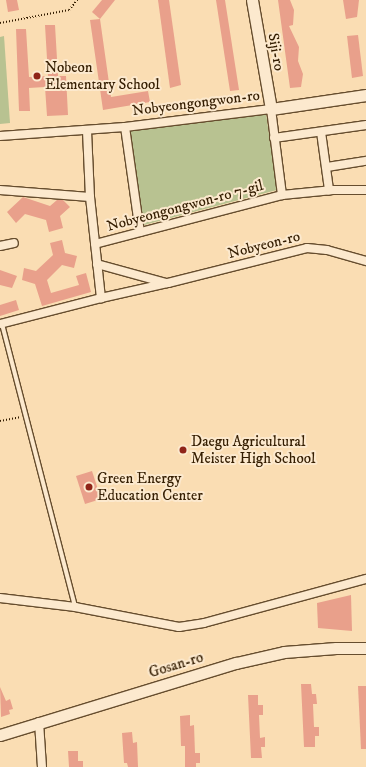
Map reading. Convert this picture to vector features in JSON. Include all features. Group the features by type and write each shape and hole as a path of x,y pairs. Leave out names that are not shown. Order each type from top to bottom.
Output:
{"main road":[{"name":"Siji-ro","path":"252,0 271,109"},
{"name":"Nobyeongongwon-ro","path":"271,109 366,95"},
{"name":"Gosan-ro","path":"0,736 39,722 257,658 284,652 336,648 366,648"}],"street":[{"name":"Nobyeongongwon-ro","path":"0,136 87,131 271,109 282,195"},
{"path":"274,138 366,125"},
{"name":"Nobyeongongwon-ro","path":"125,127 140,232"},
{"name":"Nobyeongongwon-ro 7-gil","path":"87,131 90,196 101,298"},
{"path":"321,132 329,190"},
{"path":"327,167 366,161"},
{"path":"0,190 90,196"},
{"name":"Nobyeongongwon-ro 7-gil","path":"95,244 282,195 329,190 366,190"},
{"path":"0,246 14,243"},
{"name":"Nobyeon-ro","path":"1,324 307,248 327,250 366,261"},
{"name":"Nobyeon-ro","path":"97,264 168,283"},
{"path":"0,598 75,608 179,628 204,623 366,579"},
{"path":"39,722 42,767"}],"lane":[{"path":"1,324 75,608"}],"path":[{"path":"0,23 69,10 77,0"},
{"path":"0,421 26,416"}],"green space":[{"path":"4,36 10,123 0,124 0,37"},
{"path":"266,113 277,190 144,225 130,131"}],"building":[{"path":"6,0 17,0 19,10 8,12"},
{"path":"102,0 115,0 100,19 92,12"},
{"path":"158,0 169,0 181,85 170,88"},
{"path":"216,0 225,0 239,90 230,91"},
{"path":"278,0 290,0 294,10 293,25 289,26 299,47 298,61 303,74 301,87 290,88"},
{"path":"343,0 359,0 357,17 346,19"},
{"path":"100,19 111,97 148,91 150,102 103,110 90,20"},
{"path":"45,25 55,25 58,76 66,76 68,115 47,116 45,87 29,88 30,111 19,111 16,29 26,29 29,77 48,76"},
{"path":"358,35 363,76 352,78 347,36"},
{"path":"23,197 50,206 57,200 63,200 70,207 60,216 63,228 49,232 46,220 25,214 16,223 7,212"},
{"path":"62,240 65,253 77,256 74,268 62,265 47,280 51,293 79,285 76,276 86,273 91,292 42,306 35,284 22,280 24,268 36,271 53,255 50,243"},
{"path":"0,270 17,276 12,288 0,285"},
{"path":"16,300 19,310 0,316 0,305"},
{"name":"Green Energy Education Center","path":"92,471 101,499 85,504 76,476"},
{"path":"351,595 352,631 318,628 317,603"},
{"path":"301,684 311,684 312,694 316,694 317,704 313,704 314,727 319,727 319,736 315,736 315,747 304,747"},
{"path":"358,686 366,686 366,749 361,749"},
{"path":"0,687 6,701 10,699 13,709 9,710 10,714 1,717"},
{"path":"248,695 258,695 258,705 263,705 263,715 259,715 260,738 265,737 265,747 261,747 262,758 251,758"},
{"path":"190,715 190,726 194,725 195,753 200,753 200,763 196,763 196,767 185,767 185,746 181,746 180,716"},
{"path":"132,732 133,743 137,742 138,767 128,767 127,763 124,763 122,733"},
{"path":"68,751 78,751 78,761 83,761 83,767 69,767"}],"place":[{"name":"Nobeon Elementary School","path":"37,76"},
{"name":"Daegu Agricultural Meister High School","path":"183,450"},
{"name":"Green Energy Education Center","path":"89,487"}]}
